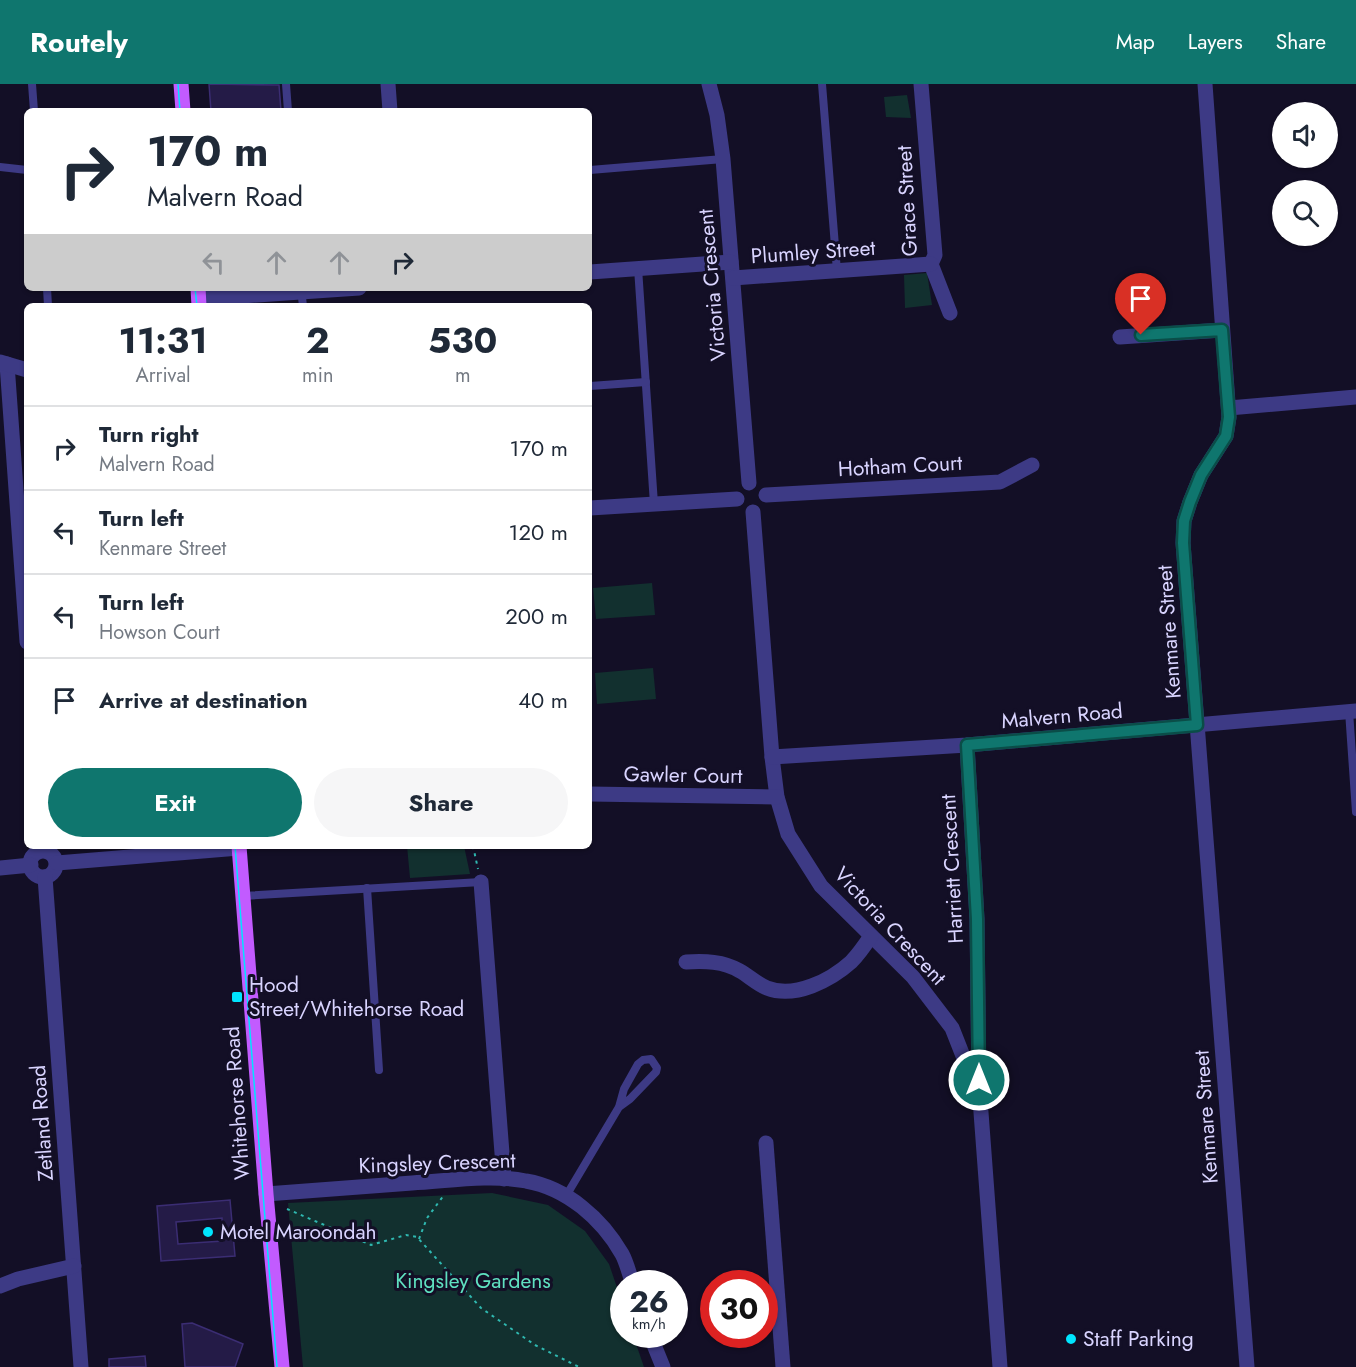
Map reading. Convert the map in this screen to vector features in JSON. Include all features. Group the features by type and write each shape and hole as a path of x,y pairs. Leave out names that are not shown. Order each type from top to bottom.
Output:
{"main road":[{"path":"181,84 183,108"},
{"name":"Whitehorse Road","path":"239,849 281,1364"}],"street":[{"path":"388,84 390,108"},
{"name":"Victoria Crescent","path":"708,84 717,115 723,159 749,483"},
{"name":"Grace Street","path":"921,84 935,255 931,264 950,313"},
{"name":"Kenmare Street","path":"1205,84 1229,417 1226,436 1201,475 1184,521 1183,543 1247,1367"},
{"path":"592,272 731,262"},
{"name":"Plumley Street","path":"733,278 931,264"},
{"path":"199,298 302,295 335,291"},
{"path":"1120,337 1222,330"},
{"path":"24,369 3,363 24,607"},
{"path":"1229,408 1356,397"},
{"name":"Hotham Court","path":"766,495 1000,482 1032,465"},
{"path":"749,483 760,486 766,495 763,506 753,512 743,509 737,499 740,489 749,483"},
{"path":"592,508 737,499"},
{"name":"Victoria Crescent","path":"753,512 777,797 788,834 821,886 913,977 952,1028 980,1099 1000,1367"},
{"name":"Malvern Road","path":"772,757 967,745 1352,711"},
{"name":"Harriett Crescent","path":"967,745 977,919 980,1099"},
{"name":"Gawler Court","path":"592,794 777,797"},
{"path":"41,849 32,857 31,866 37,875 45,877 52,873 57,863"},
{"path":"44,849 51,853 57,863"},
{"path":"57,863 216,849"},
{"path":"0,868 31,866"},
{"name":"Zetland Road","path":"45,877 81,1367"},
{"path":"481,882 504,1179"},
{"path":"686,962 724,964 774,990 801,989 830,976 851,962 871,936"},
{"path":"766,1143 783,1367"},
{"name":"Kingsley Crescent","path":"266,1194 454,1180 526,1181 552,1188 566,1196 593,1218 610,1236 623,1256 628,1270"},
{"path":"0,1286 18,1279 74,1266"},
{"path":"655,1348 663,1367"}],"lane":[{"path":"32,84 34,108"},
{"path":"286,84 288,108"},
{"path":"822,84 837,271"},
{"path":"592,170 723,159"},
{"path":"0,167 24,170"},
{"path":"638,268 654,504"},
{"path":"592,386 646,382"},
{"path":"1352,711 1356,812"},
{"path":"243,896 481,882"},
{"path":"367,888 379,1070"},
{"path":"566,1196 619,1107 624,1089 638,1064 643,1060 651,1059 657,1068 656,1072 630,1100 619,1107"}],"path":[{"path":"473,849 481,882"},
{"path":"418,1239 426,1218 454,1180"},
{"path":"286,1209 371,1245 406,1235 418,1239 482,1308 535,1345 579,1367"}],"green space":[{"path":"907,95 911,118 886,117 884,97"},
{"path":"927,273 932,305 905,308 904,275"},
{"path":"652,583 655,615 596,619 593,588"},
{"path":"653,668 656,699 597,704 595,673"},
{"path":"407,849 465,849 470,874 410,878"},
{"name":"Kingsley Gardens","path":"492,1193 548,1205 585,1231 609,1264 611,1270 610,1348 637,1348 644,1367 303,1367 288,1203"}],"building":[{"path":"209,84 279,85 281,108 211,108"},
{"path":"230,1200 235,1256 161,1261 157,1206","holes":["222,1218 223,1241 178,1244 176,1222"]},
{"path":"192,1323 243,1344 235,1367 185,1367 182,1324"},
{"path":"145,1356 146,1367 109,1367 109,1359"}],"tram line":[{"path":"178,84 180,108"},
{"path":"195,291 197,303"},
{"path":"235,849 277,1367"}],"place":[{"name":"Hood Street/Whitehorse Road","path":"237,997"},
{"name":"Motel Maroondah","path":"208,1232"},
{"name":"Staff Parking","path":"1071,1339"}],"route":[{"path":"979,1080 977,919 967,745 1197,725 1183,543 1184,521 1201,475 1226,436 1229,417 1222,330 1141,335"}]}
